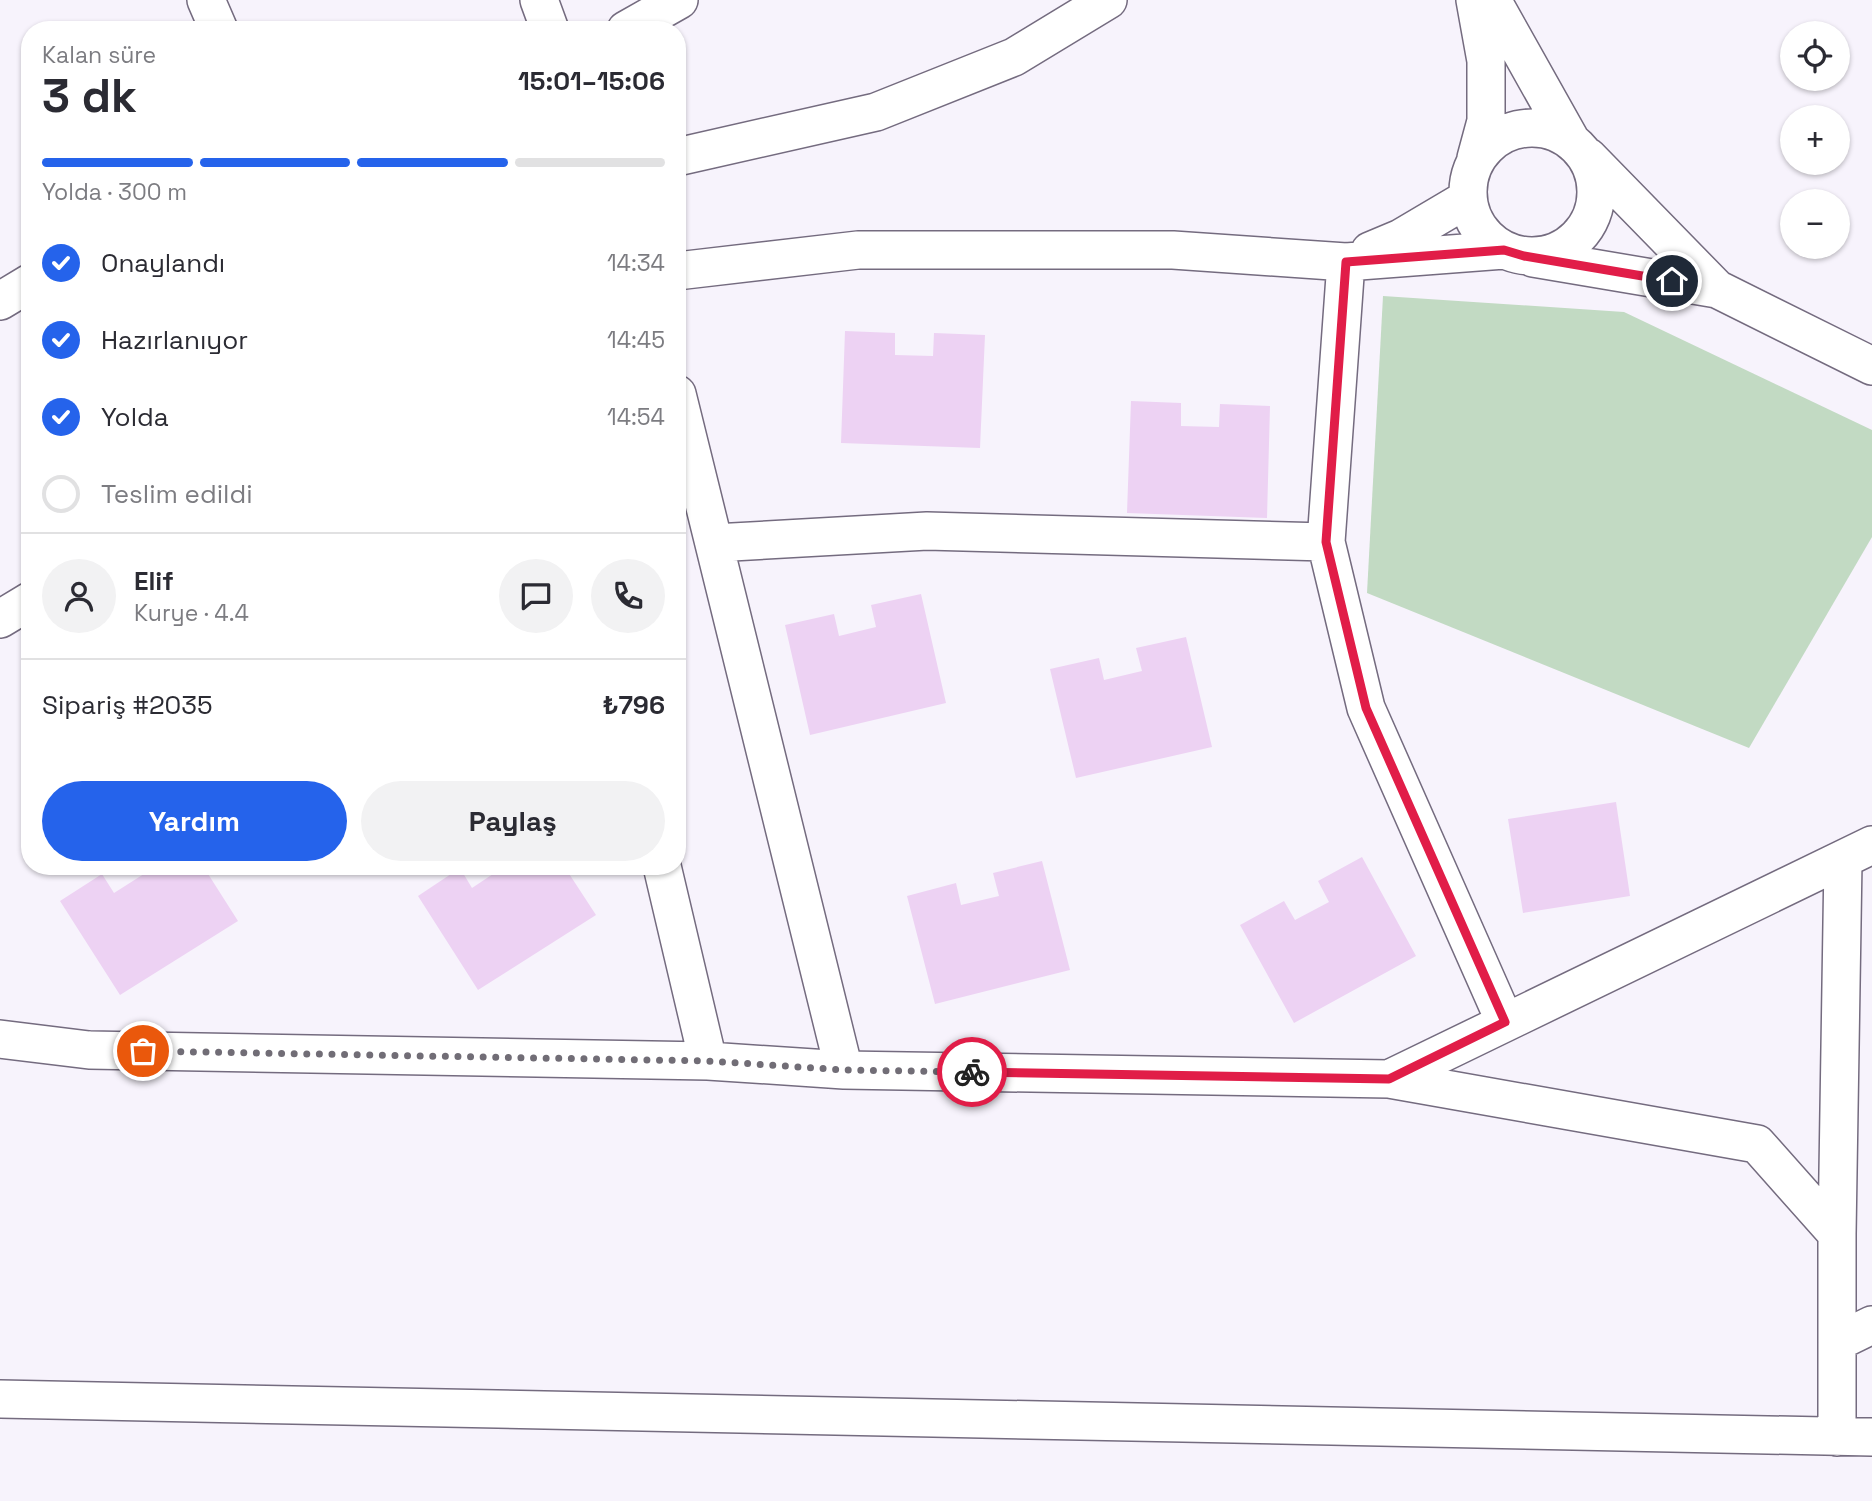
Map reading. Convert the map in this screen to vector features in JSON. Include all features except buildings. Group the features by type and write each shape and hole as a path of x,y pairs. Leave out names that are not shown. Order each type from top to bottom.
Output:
{"street":[{"path":"206,0 215,21"},
{"path":"538,0 546,21"},
{"path":"642,21 679,0"},
{"path":"686,155 876,112 1014,58 1108,0"},
{"path":"1475,0 1486,61 1486,121 1468,178 1467,199 1474,220 1486,237 1514,253 1717,289 1872,366"},
{"path":"686,270 858,250 1173,250 1346,262 1514,253 1546,255 1565,247 1582,234 1593,215 1597,194 1595,173 1492,0"},
{"path":"1476,158 1490,142 1509,131 1530,127 1551,129 1578,147 1717,289"},
{"path":"1346,262 1401,238 1467,199"},
{"path":"1346,262 1326,542 1366,708 1505,1022"},
{"path":"0,301 21,288"},
{"path":"686,430 844,1070"},
{"path":"714,543 927,531 1326,542"},
{"path":"0,619 21,606"},
{"path":"0,1399 1854,1437 1837,1342 1837,1234 1857,853 1389,1079"},
{"path":"664,875 708,1061"},
{"path":"0,1039 89,1050 708,1061 844,1070 1389,1079 1757,1144 1837,1234"},
{"path":"1837,1342 1872,1325"}],"green space":[{"path":"1383,296 1624,312 1872,430 1872,537 1749,748 1367,593"}],"way so far":[{"path":"143,1051 708,1061 844,1070 972,1072"}],"route":[{"path":"972,1072 1389,1079 1505,1022 1366,708 1326,542 1346,262 1504,250 1524,256 1672,281"}]}
